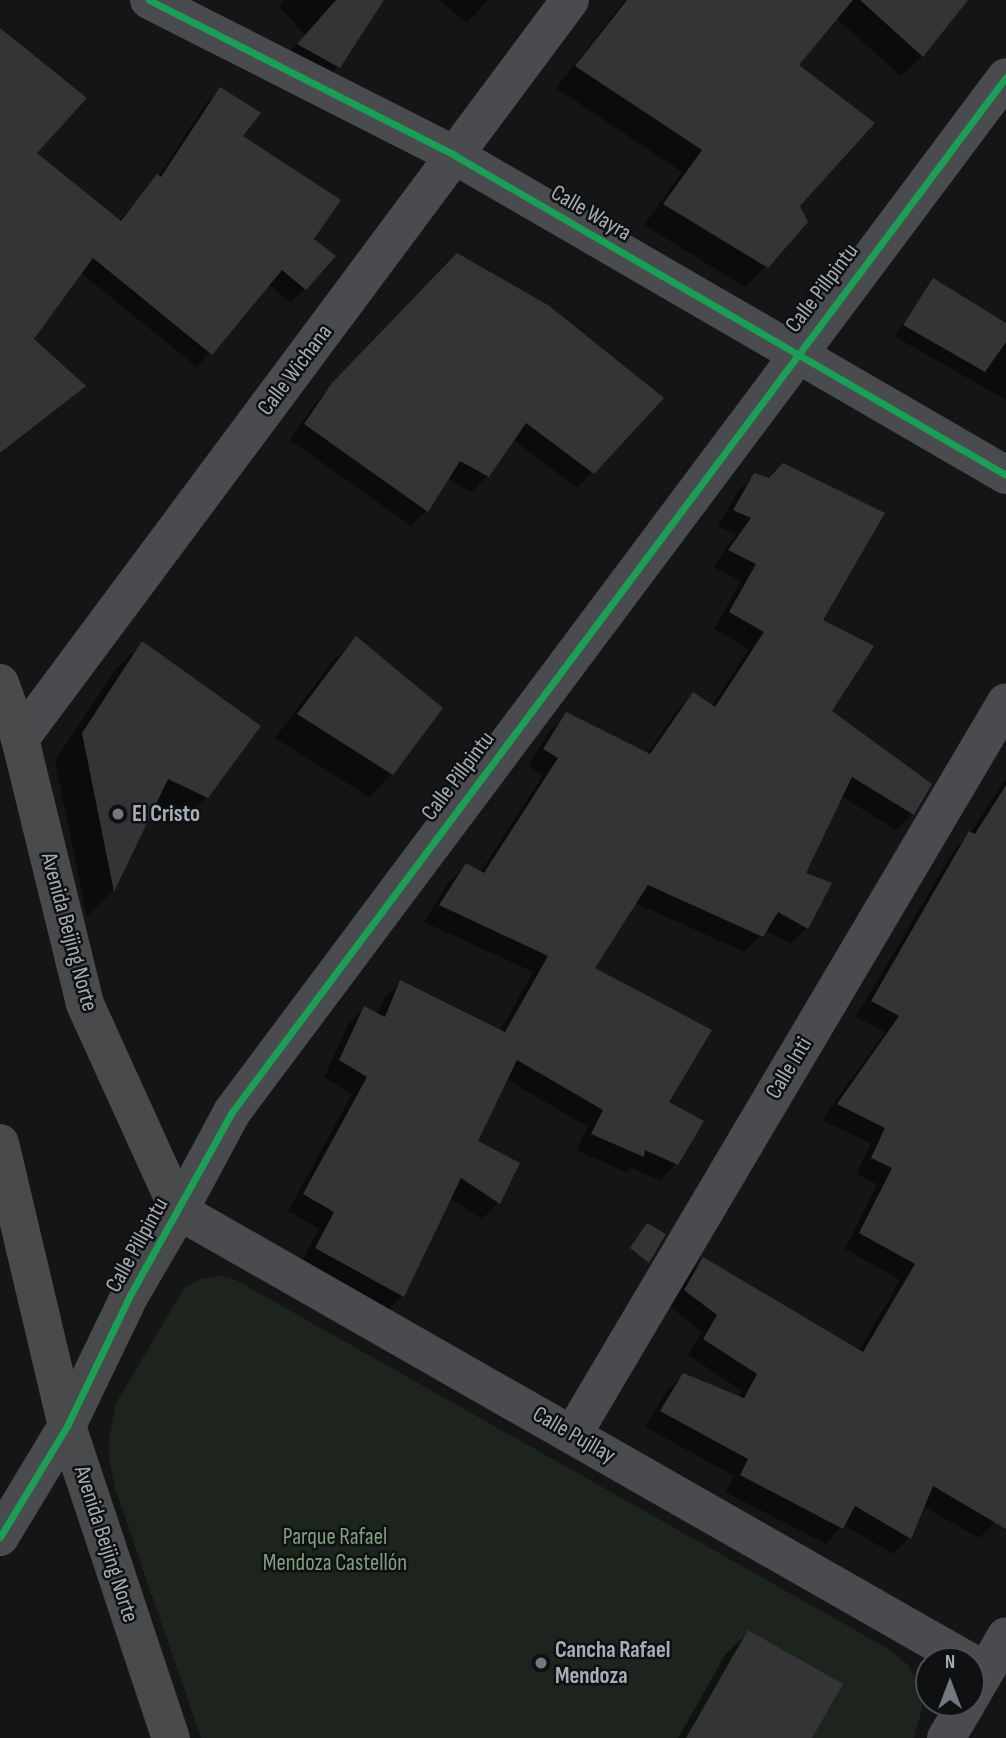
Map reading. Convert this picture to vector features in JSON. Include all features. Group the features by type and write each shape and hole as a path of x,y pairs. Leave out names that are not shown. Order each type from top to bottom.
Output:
{"street":[{"name":"Calle Wayra","path":"149,0 454,155 796,356 1006,475"},
{"name":"Calle Wichana","path":"20,739 569,0"},
{"name":"Calle Pillpintu","path":"0,1537 67,1426 129,1297 232,1112 1006,77"},
{"name":"Avenida Beijing Norte","path":"0,682 20,739 85,1004 179,1211"},
{"name":"Calle Inti","path":"573,1434 1006,702"},
{"name":"Avenida Beijing Norte","path":"0,1143 67,1426 171,1738"},
{"name":"Calle Pujllay","path":"179,1211 573,1434 920,1647"},
{"path":"985,1663 1006,1636"},
{"path":"946,1738 955,1717"}],"green space":[{"name":"Parque Rafael Mendoza Castellón","path":"221,1276 236,1280 885,1647 907,1664 915,1678 915,1717 920,1717 914,1738 201,1738 115,1488 109,1459 109,1438 116,1403 185,1287 200,1279"}],"building":[{"path":"336,0 384,0 340,68 297,44"},
{"path":"627,0 853,0 799,65 875,123 800,206 808,222 768,268 663,204 702,150 575,66"},
{"path":"860,0 968,0 923,57"},
{"path":"0,28 87,98 37,153 121,221 157,174 161,177 220,87 261,113 243,136 341,200 314,239 336,256 306,290 282,270 212,355 93,258 34,339 86,386 0,453"},
{"path":"457,253 548,305 664,398 594,474 526,423 489,477 460,461 428,512 304,424 332,383"},
{"path":"933,278 1006,323 1006,342 985,372 903,325"},
{"path":"783,463 885,513 823,620 874,646 832,711 932,784 914,815 852,777 806,873 832,883 808,929 778,912 763,937 648,885 595,968 712,1030 669,1102 704,1121 678,1165 645,1150 644,1157 591,1134 603,1110 517,1060 478,1141 520,1163 500,1204 461,1178 404,1297 315,1248 334,1212 303,1194 367,1077 339,1060 364,1006 385,1017 400,980 505,1032 548,956 439,905 466,863 484,873 558,758 543,749 566,712 650,754 693,692 715,707 764,632 729,612 756,564 728,550 751,518 733,510 754,473 769,478"},
{"path":"356,636 443,708 393,775 297,714"},
{"path":"142,641 261,726 208,798 168,779 114,892 82,733"},
{"path":"1006,785 1006,1529 933,1486 911,1539 855,1506 843,1529 740,1475 748,1459 660,1411 683,1373 744,1398 757,1374 703,1339 717,1315 684,1290 703,1257 863,1352 915,1264 859,1233 892,1168 871,1158 885,1128 837,1104 899,1016 871,1001 969,831 975,834"},
{"path":"647,1223 666,1234 649,1263 630,1248"},
{"path":"748,1630 843,1684 812,1738 686,1738"}],"cycle path":[{"path":"149,0 454,155 1006,475"},
{"path":"0,1537 67,1426 129,1297 232,1112 1006,77"}],"place":[{"name":"El Cristo","path":"118,814"},
{"name":"Cancha Rafael Mendoza","path":"541,1663"}]}
